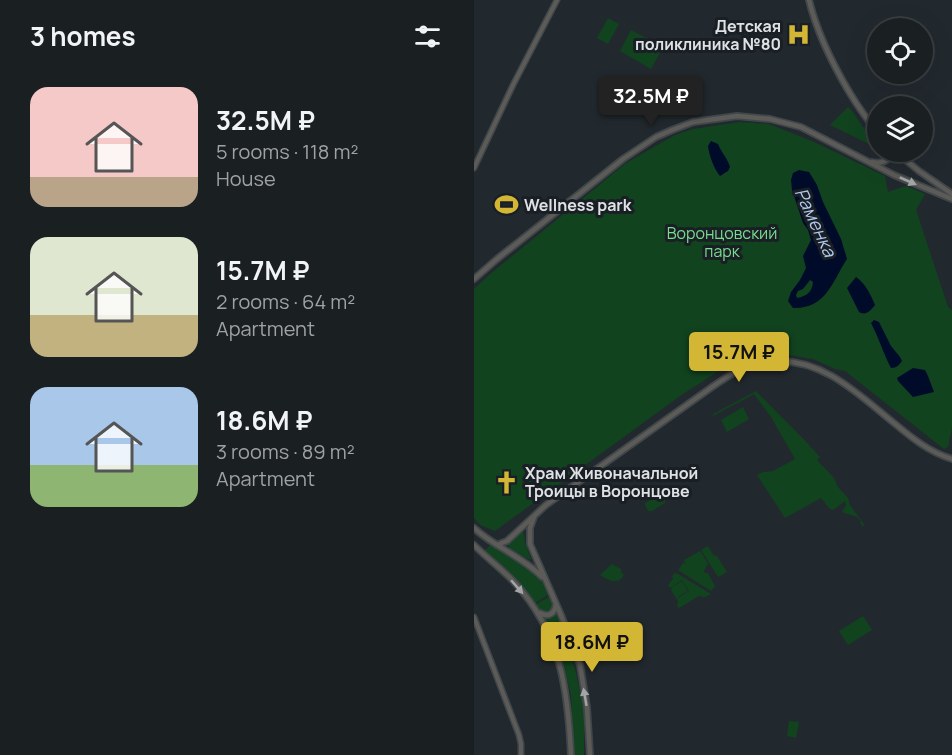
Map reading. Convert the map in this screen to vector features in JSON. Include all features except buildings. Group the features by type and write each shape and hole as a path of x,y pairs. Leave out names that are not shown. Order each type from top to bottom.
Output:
{"street":[{"path":"474,168 557,0"},
{"path":"809,0 828,56 867,119"},
{"path":"474,279 618,162 656,137 693,122 737,116 770,119 801,128 867,160"},
{"path":"871,162 894,175 951,198"},
{"path":"908,162 951,198"},
{"path":"497,545 504,543 546,505 725,378 758,363 780,361 802,364 830,374 927,448 952,459"},
{"path":"530,544 530,528 535,515"},
{"path":"474,528 484,537 526,562 544,579"},
{"path":"515,532 523,530 530,544 580,665 587,708 590,755"},
{"path":"475,537 484,537"},
{"path":"474,545 515,584 536,609 554,644 564,678 571,755"},
{"path":"536,609 543,615 549,615 555,611 556,604"},
{"path":"474,617 519,735 521,755"}],"green space":[{"path":"608,18 619,24 608,44 597,38"},
{"path":"631,30 663,47 651,69 620,51"},
{"path":"848,107 867,131 867,143 830,125"},
{"name":"Воронцовский парк","path":"740,122 769,124 814,142 885,176 888,192 906,186 925,194 916,210 948,307 952,310 952,428 948,447 944,449 845,371 813,359 777,353 749,355 731,363 680,396 495,531 480,525 474,518 474,289 626,163 675,135 693,129"},
{"path":"756,391 820,457 817,460 848,498 850,505 864,524 863,527 857,517 842,512 846,505 845,501 833,510 821,498 785,518 757,475 773,471 795,459 771,417 754,394 713,416"},
{"path":"743,407 749,419 727,432 721,420"},
{"path":"660,494 665,503 648,511 645,503"},
{"path":"520,532 524,533 530,560 509,548 509,542"},
{"path":"490,545 533,571 540,578 548,595 535,603 511,574 485,550"},
{"path":"708,546 727,572 718,577 701,550"},
{"path":"700,551 709,565 704,571 708,573 715,586 711,591 678,570 684,562 687,565 684,560"},
{"path":"612,564 621,569 624,575 616,581 600,575"},
{"path":"675,573 711,594 705,597 699,596 679,608 678,601 671,590 672,587 682,581 688,591 678,598 689,591 682,580 670,588 668,585"},
{"path":"549,597 552,606 547,614 541,612 536,604"},
{"path":"556,614 571,653 562,657 546,620"},
{"path":"863,616 872,630 848,645 839,631"},
{"path":"572,655 584,709 584,755 574,755 571,695 562,659"},
{"path":"789,721 799,722 796,738 787,736"}],"water":[{"path":"711,141 718,144 730,167 720,176 709,154 708,146"},
{"name":"Раменка","path":"799,170 809,172 841,239 847,259 821,299 804,307 793,308 788,301 806,268 803,256 811,240 792,190 793,173","holes":["810,280 813,282 808,293 797,298 798,291 803,289"]},
{"path":"856,277 870,293 875,305 866,313 859,312 847,288"},
{"path":"874,320 879,322 891,346 902,361 896,367 891,368 888,362 871,323"},
{"path":"913,368 925,370 934,392 913,397 898,381 897,378"}],"place":[{"name":"Детская поликлиника №80","path":"799,35"},
{"name":"Wellness park","path":"506,205"},
{"name":"Храм Живоначальной Троицы в Воронцове","path":"507,482"}]}
